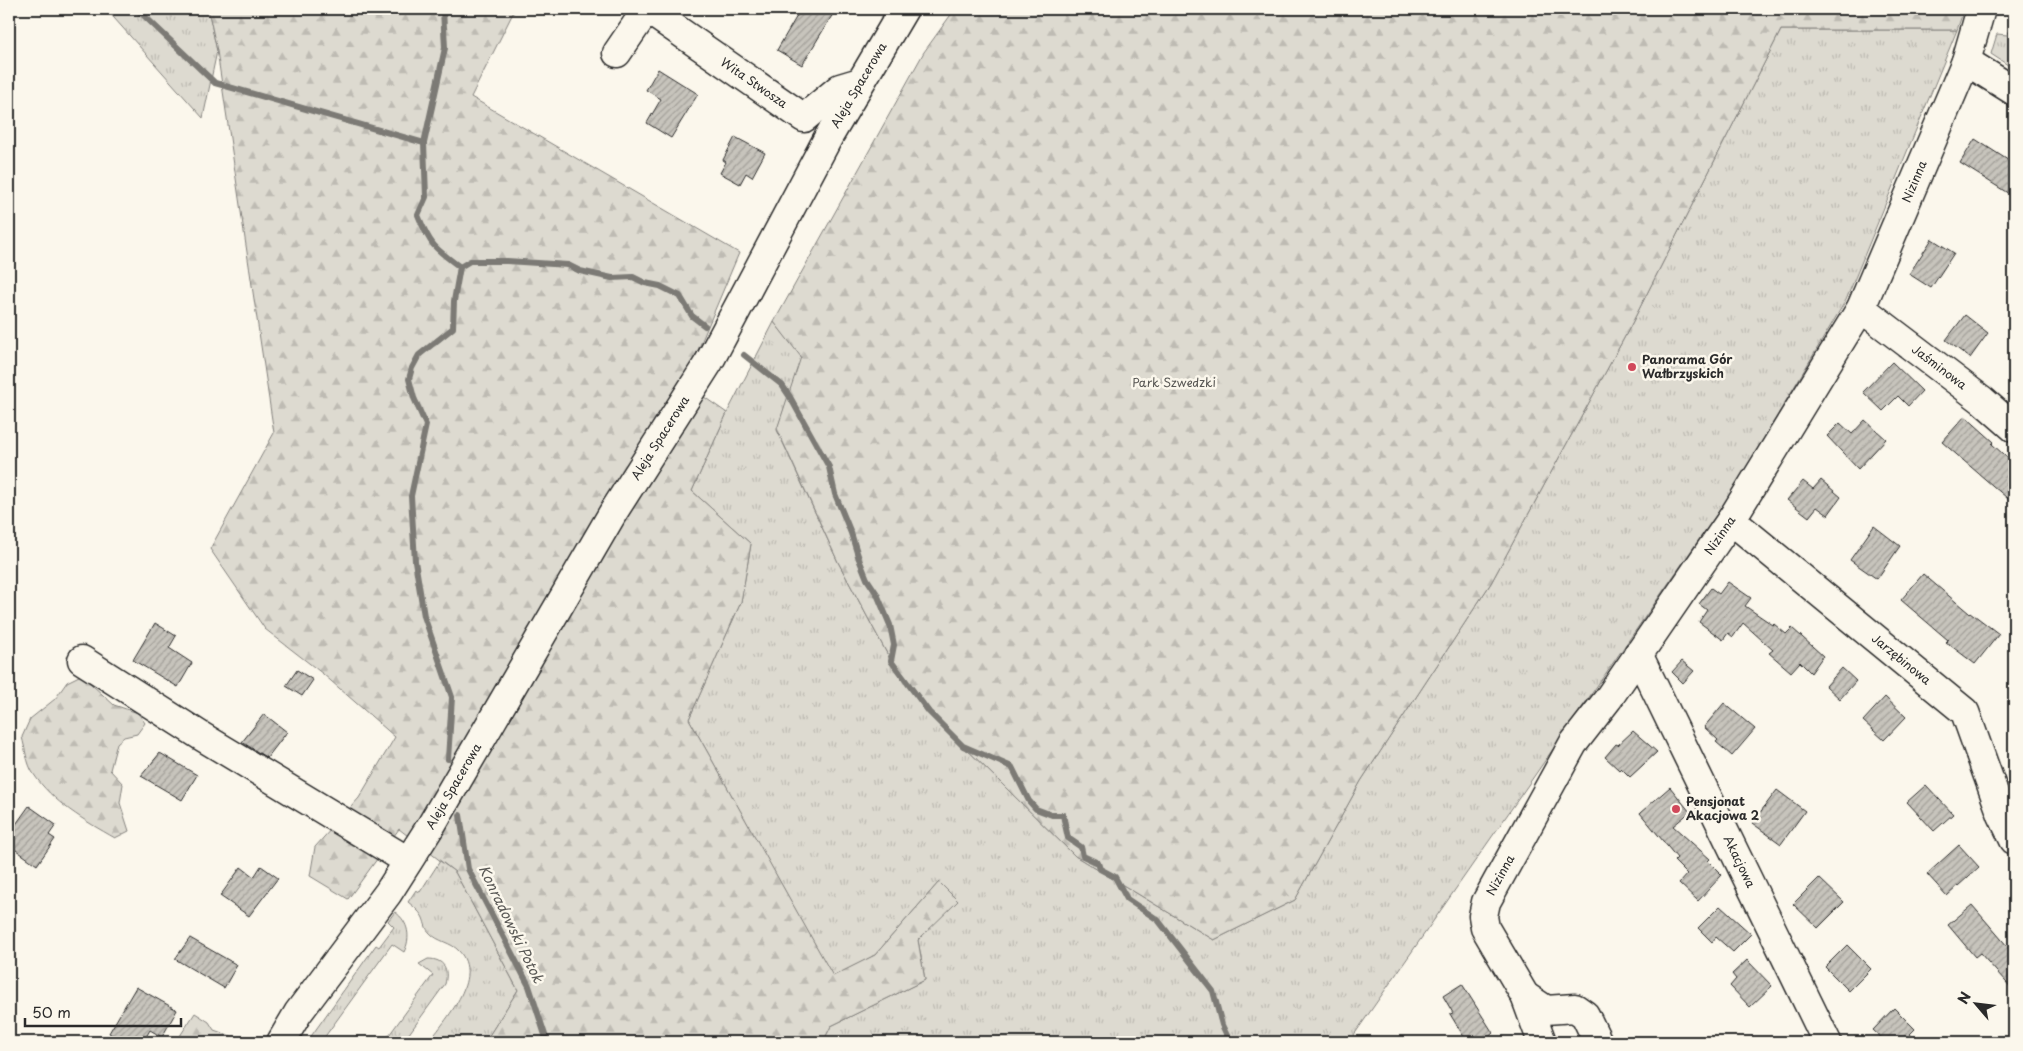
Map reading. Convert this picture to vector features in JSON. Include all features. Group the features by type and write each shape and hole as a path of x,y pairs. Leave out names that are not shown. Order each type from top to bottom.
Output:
{"street":[{"name":"Wita Stwosza","path":"618,53 647,9 804,118"},
{"name":"Aleja Spacerowa","path":"280,1042 298,1013 388,893 432,824 614,511 710,362 822,150 904,9"},
{"name":"Nizinna","path":"1542,1042 1525,996 1485,928 1483,916 1486,902 1573,744 1608,699 1730,520 1861,308 1966,61 1981,9"},
{"path":"1966,61 2014,91"},
{"path":"822,150 811,136 804,118 840,88 860,82"},
{"name":"Jaśminowa","path":"1861,308 1982,400 2014,428"},
{"name":"Jarzębinowa","path":"1730,520 1965,712 2002,815 2014,840"},
{"name":"Akacjowa","path":"1638,654 1828,1042"},
{"path":"82,660 201,736 408,861"},
{"path":"1525,996 1546,1010 1575,1008 1585,1015 1598,1042"}],"green space":[{"path":"106,9 208,9 217,51 203,118"},
{"path":"208,9 515,9 471,97 739,253 684,383 727,413 692,491 751,544 741,602 689,719 833,976 875,955 939,882 958,901 918,940 925,980 831,1026 823,1042 485,1042 518,990 455,872 399,829 348,899 310,876 315,847 359,798 395,737 323,674 265,629 210,549 274,433 217,51"},
{"name":"Park Szwedzki","path":"955,9 1964,9 1957,30 1781,30 1629,329 1491,583 1361,781 1295,900 1214,940 1075,856 929,712 891,661 838,562 777,429 801,357 774,322 924,52"},
{"path":"2014,24 2014,69 1991,54 1997,34 2007,35"},
{"path":"1781,30 1957,30 1846,300 1730,495 1349,1042 823,1042 831,1026 925,980 918,940 939,882 875,955 833,977 689,719 741,602 751,544 692,491 727,413 774,322 802,357 777,430 838,562 891,661 929,712 1075,856 1214,940 1295,900 1361,781 1491,583 1629,329"},
{"path":"81,675 114,705 138,713 145,723 137,734 124,737 117,743 110,770 123,784 120,803 129,831 115,838 70,810 50,793 33,773 29,765 22,737 30,719 55,699 67,682"},
{"path":"440,861 455,872 518,990 485,1042 429,1042 452,1011 465,986 467,974 466,962 459,951 430,933 421,914 408,902 416,890 420,892"},
{"path":"395,912 406,925 408,941 404,952 392,944 321,1042 307,1042 376,945 379,947 394,927 388,921"},
{"path":"428,959 438,961 444,966 446,969 445,984 403,1042 384,1042 433,975 419,964"},
{"path":"195,1013 209,1022 214,1030 248,1042 176,1042"}],"building":[{"path":"801,9 836,9 802,65 777,50"},
{"path":"658,69 698,94 671,138 647,123 661,99 646,90"},
{"path":"735,137 765,153 752,177 746,173 740,184 720,173 726,162 723,160"},
{"path":"1975,139 2014,164 2014,197 1960,163"},
{"path":"1932,239 1954,253 1931,288 1909,274"},
{"path":"1965,315 1988,333 1970,358 1946,340"},
{"path":"1892,362 1922,391 1908,406 1898,396 1883,411 1863,392"},
{"path":"1965,416 1994,442 1992,444 2014,464 2014,504 1942,442"},
{"path":"1865,420 1886,439 1858,469 1827,436 1840,423 1852,434"},
{"path":"1821,480 1841,497 1828,515 1817,507 1809,517 1787,500 1803,481 1813,489"},
{"path":"1874,526 1900,546 1877,579 1850,560"},
{"path":"1923,574 1969,613 1999,634 1975,664 1946,642 1948,640 1901,600"},
{"path":"1728,582 1751,598 1745,606 1786,634 1792,628 1823,656 1811,673 1800,662 1791,672 1769,653 1773,650 1743,623 1733,637 1728,633 1723,640 1699,622 1707,610 1699,604 1711,588 1719,594"},
{"path":"155,623 176,636 169,648 192,663 178,687 133,660"},
{"path":"1682,661 1694,671 1683,683 1672,672"},
{"path":"1842,668 1856,681 1840,699 1826,686"},
{"path":"297,670 313,680 302,696 286,686"},
{"path":"1885,697 1906,717 1884,740 1863,721"},
{"path":"1724,703 1755,729 1732,756 1716,742 1718,740 1704,727"},
{"path":"264,714 287,732 267,758 242,742"},
{"path":"1633,731 1657,752 1630,777 1605,757 1616,744 1618,745"},
{"path":"160,753 197,775 182,800 141,776"},
{"path":"1926,785 1953,814 1934,831 1907,802"},
{"path":"1670,787 1690,812 1673,826 1710,859 1708,861 1722,875 1698,901 1679,883 1687,874 1674,861 1677,858 1640,813"},
{"path":"1777,790 1805,811 1781,844 1752,823"},
{"path":"29,806 56,825 49,835 55,839 37,865 9,845 9,834"},
{"path":"1959,845 1979,867 1947,896 1927,874"},
{"path":"261,866 278,878 249,916 220,896 241,867 254,877"},
{"path":"1819,878 1844,902 1818,928 1793,904"},
{"path":"1972,905 2014,954 2014,991 1980,953 1975,957 1948,925"},
{"path":"1720,906 1751,934 1733,952 1716,937 1712,942 1698,928"},
{"path":"190,938 237,965 224,988 175,959"},
{"path":"1847,945 1871,969 1849,991 1825,967"},
{"path":"1747,960 1772,986 1750,1007 1730,986 1736,979 1732,974"},
{"path":"1462,984 1493,1033 1483,1042 1467,1042 1450,1014 1453,1013 1443,996"},
{"path":"136,987 177,1010 162,1037 150,1030 143,1042 124,1042 109,1033"},
{"path":"1894,1008 1915,1029 1910,1034 1917,1042 1886,1042 1873,1030"}],"waterway":[{"path":"137,9 215,83 424,143"},
{"name":"Konradowski Potok","path":"443,9 445,48 424,143 426,197 418,215 434,245 460,267 454,301 453,328 419,355 409,379 414,398 426,425 411,496 415,561 424,616 452,697 448,759"},
{"path":"460,267 470,261 507,261 568,265 580,271 612,278 633,277 645,283 660,286 680,296 692,316 705,326"},
{"path":"744,355 782,385 829,467 835,494 851,533 859,559 890,625 894,645 891,661 929,712 963,746 1012,767 1029,801 1036,809 1052,815 1063,815 1068,838 1081,847 1083,856 1098,863 1100,869 1115,877 1127,899 1158,920 1213,991 1222,1025 1230,1042"},
{"name":"Konradowski Potok","path":"460,815 468,869 529,986 545,1035 545,1042"}],"place":[{"name":"Panorama Gór Wałbrzyskich","path":"1632,367"},
{"name":"Pensjonat Akacjowa 2","path":"1676,809"}]}
